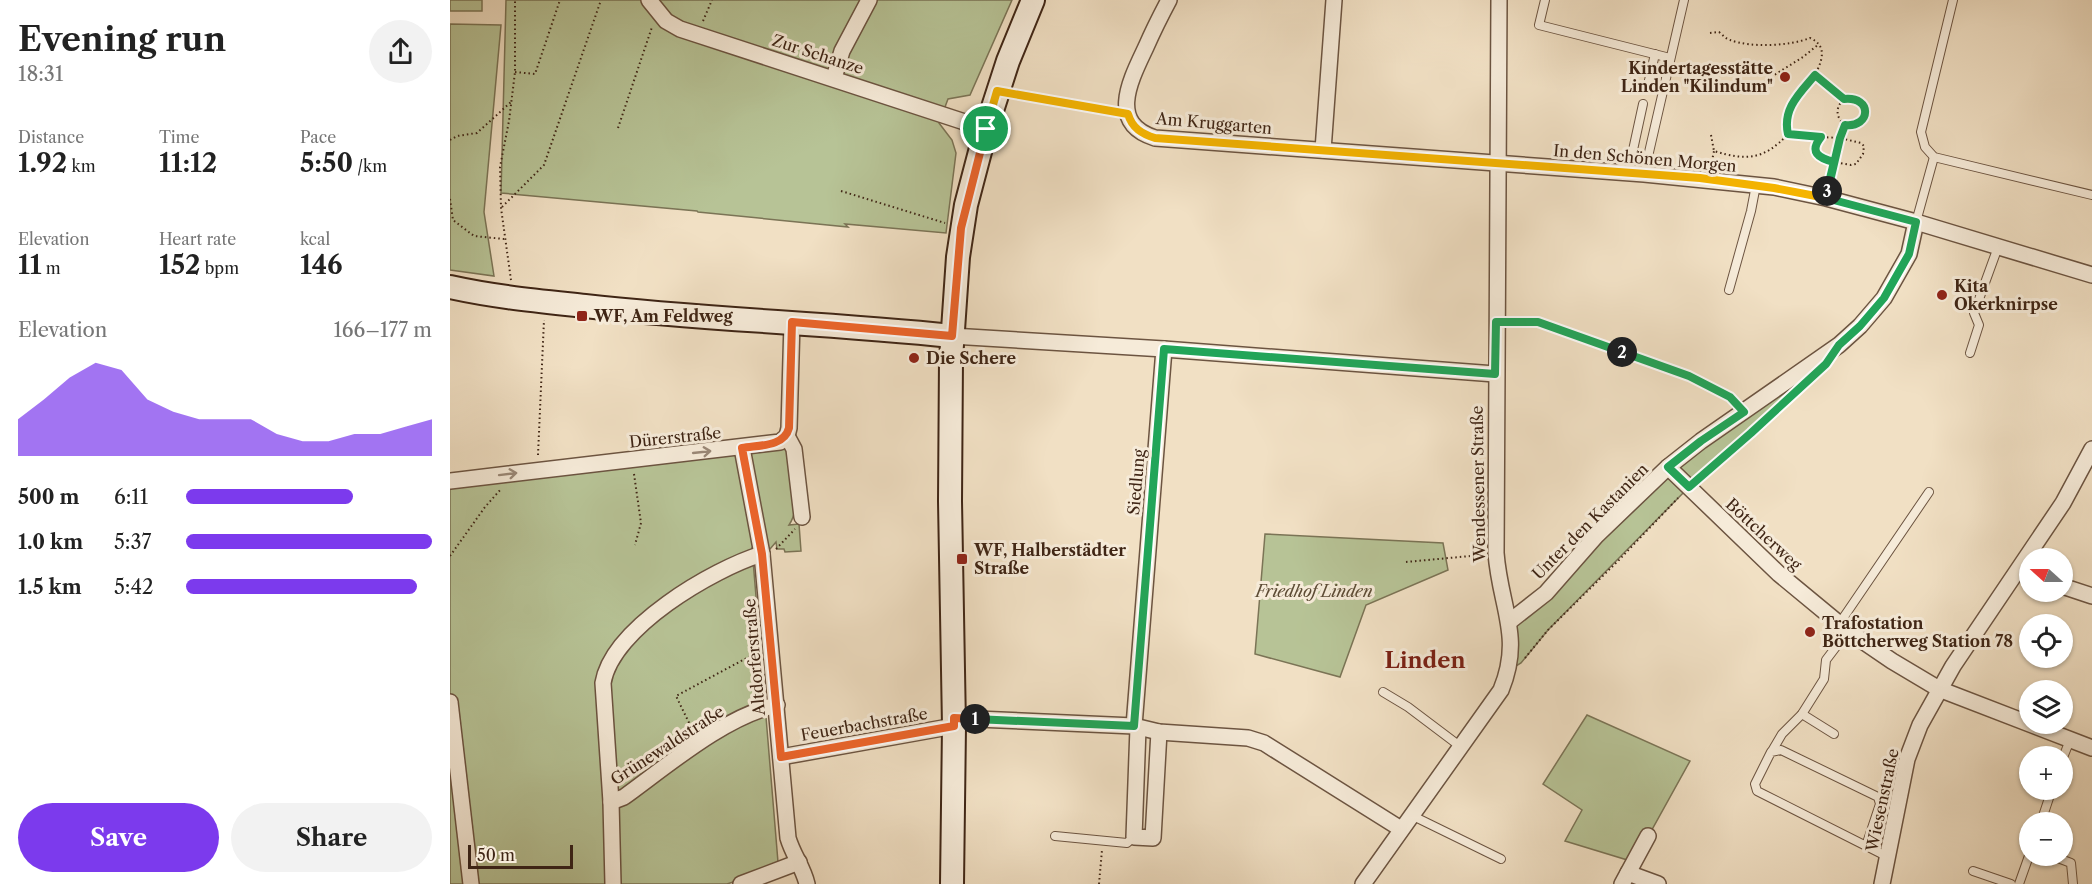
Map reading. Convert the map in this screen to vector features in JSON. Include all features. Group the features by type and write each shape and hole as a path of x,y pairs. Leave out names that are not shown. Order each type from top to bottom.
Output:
{"main road":[{"path":"952,884 954,722 950,501 952,336 961,228 997,91 1033,0"},
{"path":"450,287 513,299 637,312 792,322 952,336"}],"street":[{"path":"834,78 842,51 868,0"},
{"path":"1128,114 1129,86 1169,0"},
{"path":"1323,150 1334,0"},
{"name":"Wendessener Straße","path":"1363,884 1501,690 1509,671 1511,649 1509,622 1501,594 1496,554 1495,374 1499,0"},
{"name":"Zur Schanze","path":"653,7 673,25 698,35 986,129"},
{"name":"Am Kruggarten","path":"1128,114 1136,128 1145,135 1155,138 1497,164"},
{"name":"In den Schönen Morgen","path":"1497,164 1644,174 1756,185 1826,198 1916,222 2092,275"},
{"name":"Unter den Kastanien","path":"1509,622 1546,593 1596,536 1668,467 1701,441 1839,345 1860,326 1884,298 1909,254 1916,222"},
{"path":"792,322 787,436 794,449 800,521"},
{"path":"952,336 1164,349 1495,374"},
{"name":"Siedlung","path":"1134,837 1136,727 1164,349"},
{"name":"Dürerstraße","path":"450,481 742,448 780,442 787,436"},
{"name":"Altdorferstraße","path":"742,448 770,552 772,645 788,838 791,850 799,862 807,884"},
{"name":"Wiesenstraße","path":"2038,548 2092,449"},
{"name":"Böttcherweg","path":"1668,467 1779,574 1844,627 1939,689 2092,748"},
{"name":"Grünewaldstraße","path":"613,884 611,802 603,683 605,671 618,648 638,628 680,596 716,573 742,560 770,552"},
{"name":"Wiesenstraße","path":"1882,884 1907,759 1920,725 1939,689 2019,580"},
{"path":"2073,590 2092,597"},
{"path":"450,702 456,803 471,884"},
{"name":"Grünewaldstraße","path":"611,802 624,797 729,724 759,709 777,705"},
{"path":"954,722 1136,727 1159,732 1248,738 1264,742 1401,829"},
{"name":"Feuerbachstraße","path":"781,757 954,722"},
{"path":"1134,837 1153,838 1159,732"},
{"path":"1648,836 1625,878 1658,884"},
{"path":"741,884 799,862"}],"lane":[{"path":"1545,0 1539,25 1670,58"},
{"path":"1644,174 1684,0"},
{"path":"1953,0 1921,132 1924,147 1934,157 2092,195"},
{"path":"1647,89 1655,54"},
{"path":"1628,173 1643,104"},
{"path":"1916,222 1934,157"},
{"path":"1729,290 1756,185"},
{"path":"1970,352 1979,325 1974,313 1998,246"},
{"path":"1496,322 1538,322 1678,372 1730,397 1744,412"},
{"path":"1888,857 1755,789 1755,784 1782,734 1802,714 1824,679 1826,660 1844,627 1929,492"},
{"path":"1383,692 1408,706 1461,747"},
{"path":"1802,714 1834,734"},
{"path":"2068,746 2070,740"},
{"path":"1771,752 1781,750 1875,795 1880,804 1866,846"},
{"path":"1411,814 1502,859"},
{"path":"1055,836 1127,843 1134,837"},
{"path":"2019,884 2026,866"},
{"path":"2071,866 2073,884"},
{"path":"1973,871 2012,884"}],"path":[{"path":"513,299 501,208 500,166 514,72 515,0"},
{"path":"514,72 535,74 560,0"},
{"path":"501,208 544,165 601,0"},
{"path":"698,35 712,0"},
{"path":"618,128 653,7"},
{"path":"1710,33 1719,32 1729,40 1745,43 1780,45 1793,44 1810,38 1819,44 1823,54 1815,75 1799,91 1793,103 1787,124 1788,134 1779,144 1762,154 1747,158 1730,156 1714,151 1711,135"},
{"path":"1752,89 1803,57 1819,44"},
{"path":"1815,75 1844,99 1854,98 1861,101 1865,113 1859,124 1845,125 1839,121 1837,109 1844,99"},
{"path":"997,91 1128,114"},
{"path":"450,140 457,136 477,133 511,102"},
{"path":"1826,198 1845,125"},
{"path":"1788,134 1840,138 1862,143 1863,154 1856,164 1851,165 1822,159 1815,149 1821,137"},
{"path":"841,191 961,228"},
{"path":"450,199 453,220 474,236 505,240"},
{"path":"537,470 545,302"},
{"path":"1509,671 1521,663 1548,630 1689,487 1793,395"},
{"path":"632,460 641,523 635,545"},
{"path":"450,556 485,507 516,472"},
{"path":"770,552 800,521"},
{"path":"1406,562 1496,554"},
{"path":"700,743 676,696 772,645"},
{"path":"1099,884 1103,841"}],"green space":[{"path":"450,0 482,0 482,11 450,11"},
{"path":"506,0 1012,0 970,95 948,99 939,123 952,140 956,153 946,233 845,224 848,227 501,193"},
{"path":"450,24 501,25 484,212 494,276 450,270"},
{"path":"1839,345 1826,364 1689,487 1548,630 1521,663 1508,671 1509,622 1668,467"},
{"path":"780,437 790,454 794,467 796,502 789,525 799,524 801,551 785,552 784,549 777,549 776,542 770,549 752,548 778,862 773,869 727,884 450,884 450,475"},
{"name":"Friedhof Linden","path":"1265,534 1443,543 1448,570 1366,605 1340,677 1255,654"},
{"path":"1587,715 1690,761 1634,862 1565,841 1582,810 1543,784"}],"place":[{"name":"Kindertagesstätte Linden \"Kilindum\"","path":"1785,77"},
{"name":"Kita Okerknirpse","path":"1942,295"},
{"name":"WF, Am Feldweg","path":"582,316"},
{"name":"Die Schere","path":"914,358"},
{"name":"WF, Halberstädter Straße","path":"962,559"},
{"name":"Trafostation Böttcherweg Station 78","path":"1810,632"}],"district":[{"name":"Linden","path":"1425,660"}],"route":[{"path":"986,129 961,228 952,336 792,322 787,436 780,442 742,448 762,554 781,757 954,726 954,718 1134,726 1164,349 1495,374 1496,322 1538,322 1689,376 1730,397 1744,412 1668,467 1689,487 1826,364 1839,345 1860,326 1884,298 1909,254 1916,222 1826,198 1845,125 1859,124 1865,113 1861,101 1854,98 1844,99 1815,75 1799,91 1790,110 1787,130 1788,134 1821,137 1816,143 1815,149 1818,155 1822,159 1834,162 1826,198 1700,178 1170,140 1145,135 1130,121 1128,114 997,91 986,129"}]}
